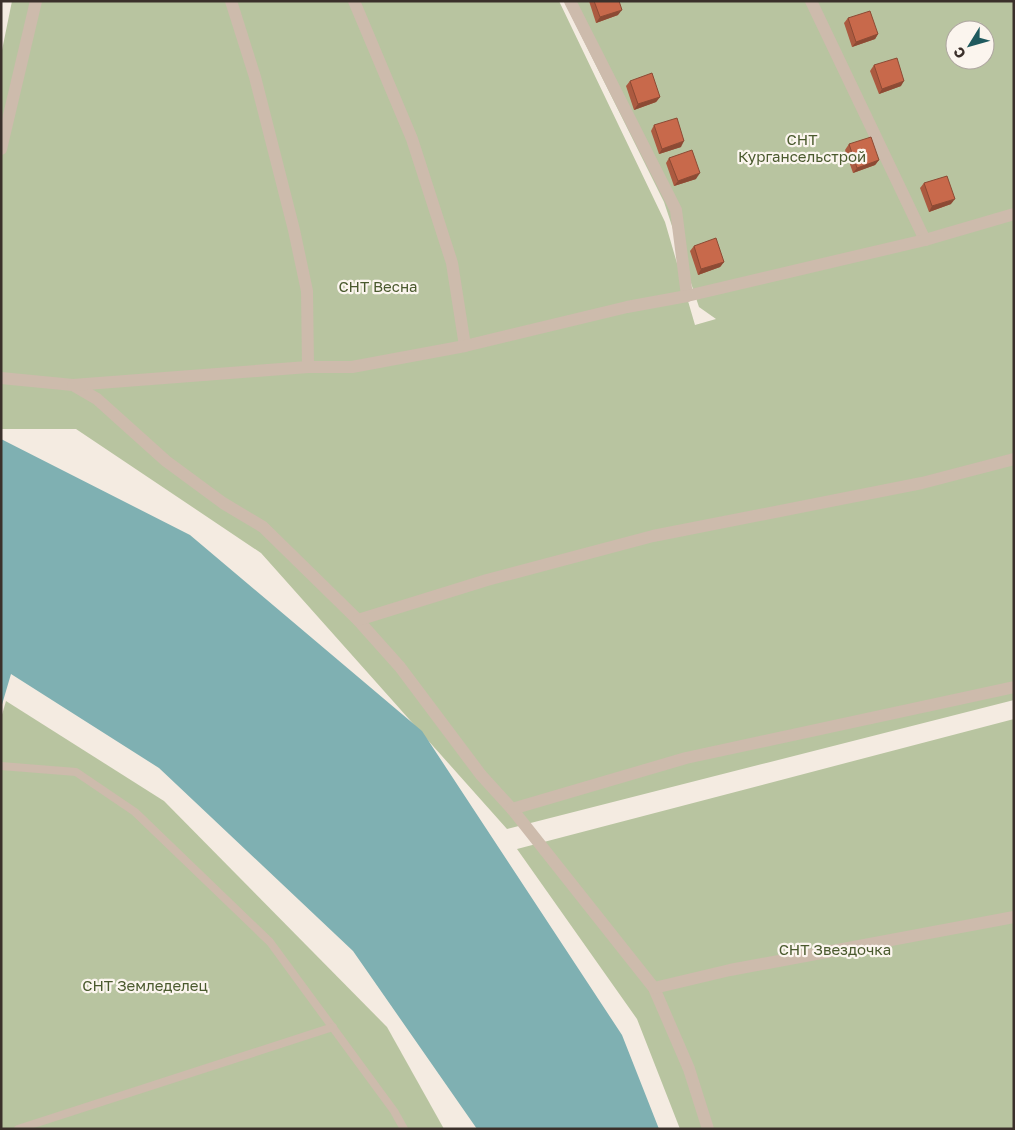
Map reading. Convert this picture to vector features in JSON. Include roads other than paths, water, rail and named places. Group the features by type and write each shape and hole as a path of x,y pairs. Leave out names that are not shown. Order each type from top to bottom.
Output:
{"street":[{"path":"1,148 36,1"},
{"path":"231,1 255,77 294,230 306,291 308,367"},
{"path":"354,1 412,139 452,263 465,346"},
{"path":"570,1 676,210 687,296"},
{"path":"811,1 926,240"},
{"path":"1,378 74,385 308,367 352,368 465,346 627,307 687,296 926,240 1014,214"},
{"path":"74,385 97,399 166,461 223,503 263,528 358,620 400,667 481,775 512,809 654,988 689,1068 708,1129"},
{"path":"358,620 487,580 653,536 922,483 1014,459"},
{"path":"512,809 686,758 1014,687"},
{"path":"654,988 730,970 1014,917"}],"lane":[{"path":"1,766 76,772 135,812 270,942 394,1111 404,1129"},
{"path":"18,1129 333,1028"}],"water":[{"path":"1,439 190,535 422,731 622,1035 659,1129 477,1129 353,951 159,768 11,674 1,708"}],"park label":[{"name":"СНТ Кургансельстрой","path":"802,148"},
{"name":"СНТ Весна","path":"378,287"},
{"name":"СНТ Звездочка","path":"835,950"},
{"name":"СНТ Земледелец","path":"145,986"}]}
